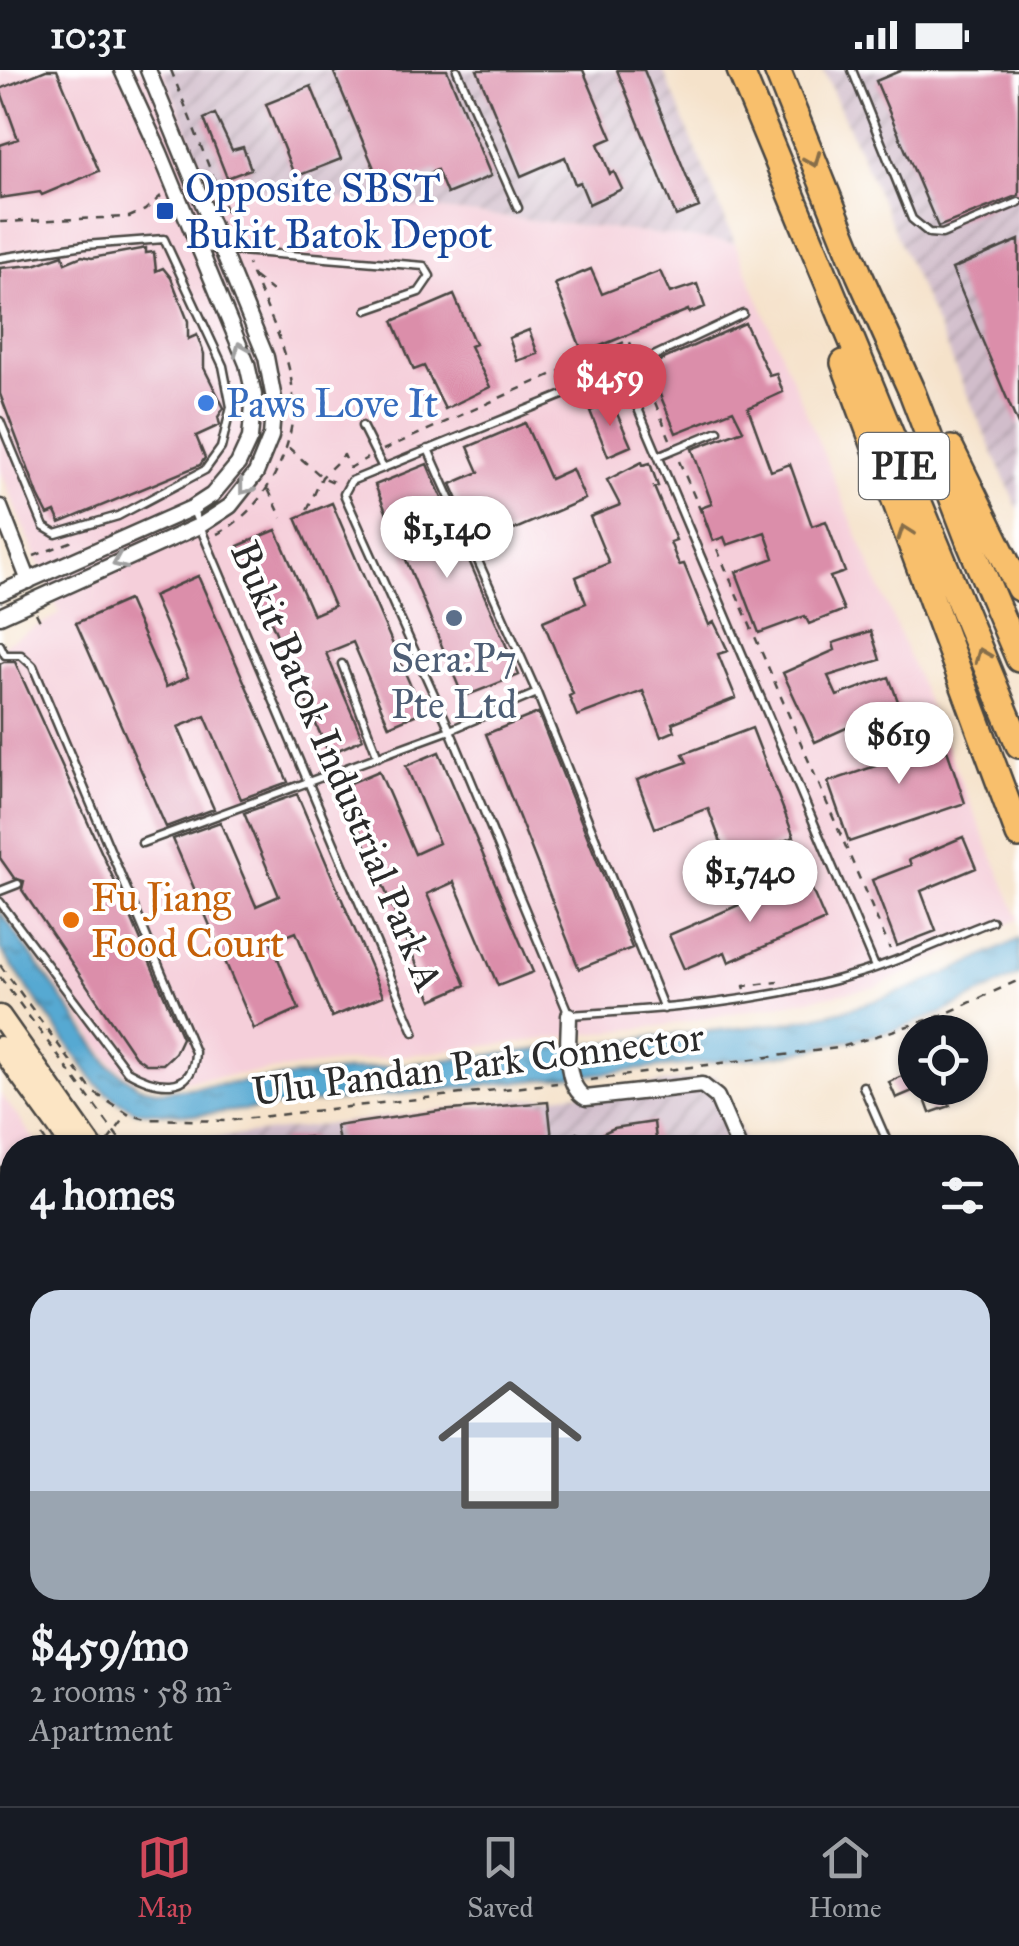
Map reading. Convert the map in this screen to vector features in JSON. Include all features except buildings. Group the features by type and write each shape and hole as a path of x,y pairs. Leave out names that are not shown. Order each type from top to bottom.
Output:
{"highway":[{"name":"PIE","path":"740,70 1019,745"},
{"name":"PIE","path":"776,70 1019,659"},
{"path":"789,186 843,360 1019,835"},
{"path":"912,392 938,420 1019,588"}],"main road":[{"path":"0,1016 85,1135"},
{"path":"0,1047 64,1135"}],"street":[{"path":"0,594 192,508 212,495 238,464 250,438 254,408 247,364 122,70"},
{"path":"0,616 222,514 248,486 263,460 274,420 266,357 148,70"},
{"path":"0,507 29,581"},
{"path":"568,1015 571,1080 578,1093 586,1098 702,1085 717,1097 733,1135"}],"lane":[{"path":"457,70 518,208"},
{"path":"852,70 912,219 922,230 942,234 1019,202"},
{"path":"0,258 85,245 164,240 223,366 231,407 221,448 205,470 118,516 56,534 44,527 0,421"},
{"path":"200,248 424,266 430,276 419,292 368,310"},
{"path":"743,314 622,370 351,481 344,494 450,730 568,1015 664,1009 792,990 875,967 992,921"},
{"path":"622,370 875,967"},
{"path":"362,426 382,468"},
{"path":"658,456 718,430"},
{"path":"428,450 537,693 664,1009"},
{"name":"Bukit Batok Industrial Park A","path":"192,508 414,1032"},
{"path":"0,644 2,656 21,655 33,666 194,1052 189,1076 155,1085 127,1070 0,902"},
{"path":"342,664 378,756"},
{"path":"142,843 450,730 537,693"},
{"path":"0,891 18,884"},
{"path":"863,1086 884,1135"}],"path":[{"path":"0,222 129,217 145,210 174,185"},
{"path":"252,276 272,291"},
{"path":"306,510 322,477 344,456 350,468 629,340 894,960"},
{"path":"288,446 322,477 346,486"},
{"path":"268,488 282,518"},
{"path":"21,561 88,536"},
{"path":"35,612 42,625"},
{"name":"Ulu Pandan Park Connector","path":"0,965 93,1092 128,1114 146,1119 225,1121 838,1048 943,1014 1019,980"},
{"path":"0,976 117,1135"},
{"path":"745,998 744,986 790,980"},
{"path":"113,1135 128,1114"}],"shaded area":[{"path":"0,70 163,70 210,184 735,243 1019,919 876,987 668,1025 156,1084 134,1079 112,1064 0,904 0,646 60,614 0,469"},
{"path":"163,70 663,70 735,243 210,184"},
{"path":"823,70 1019,70 1019,511"},
{"path":"716,1076 742,1135 241,1135"},
{"path":"0,1093 31,1135 0,1135"}],"water":[{"path":"0,911 110,1066 139,1087 162,1091 784,1023 905,990 1019,939 1019,975 937,1015 898,1015 896,1030 790,1054 196,1115 136,1111 96,1084 0,949"}],"place":[{"name":"Opposite SBST Bukit Batok Depot","path":"165,211"},
{"name":"Paws Love It","path":"206,403"},
{"name":"Sera:P7 Pte Ltd","path":"454,618"},
{"name":"Fu Jiang Food Court","path":"71,920"}]}
